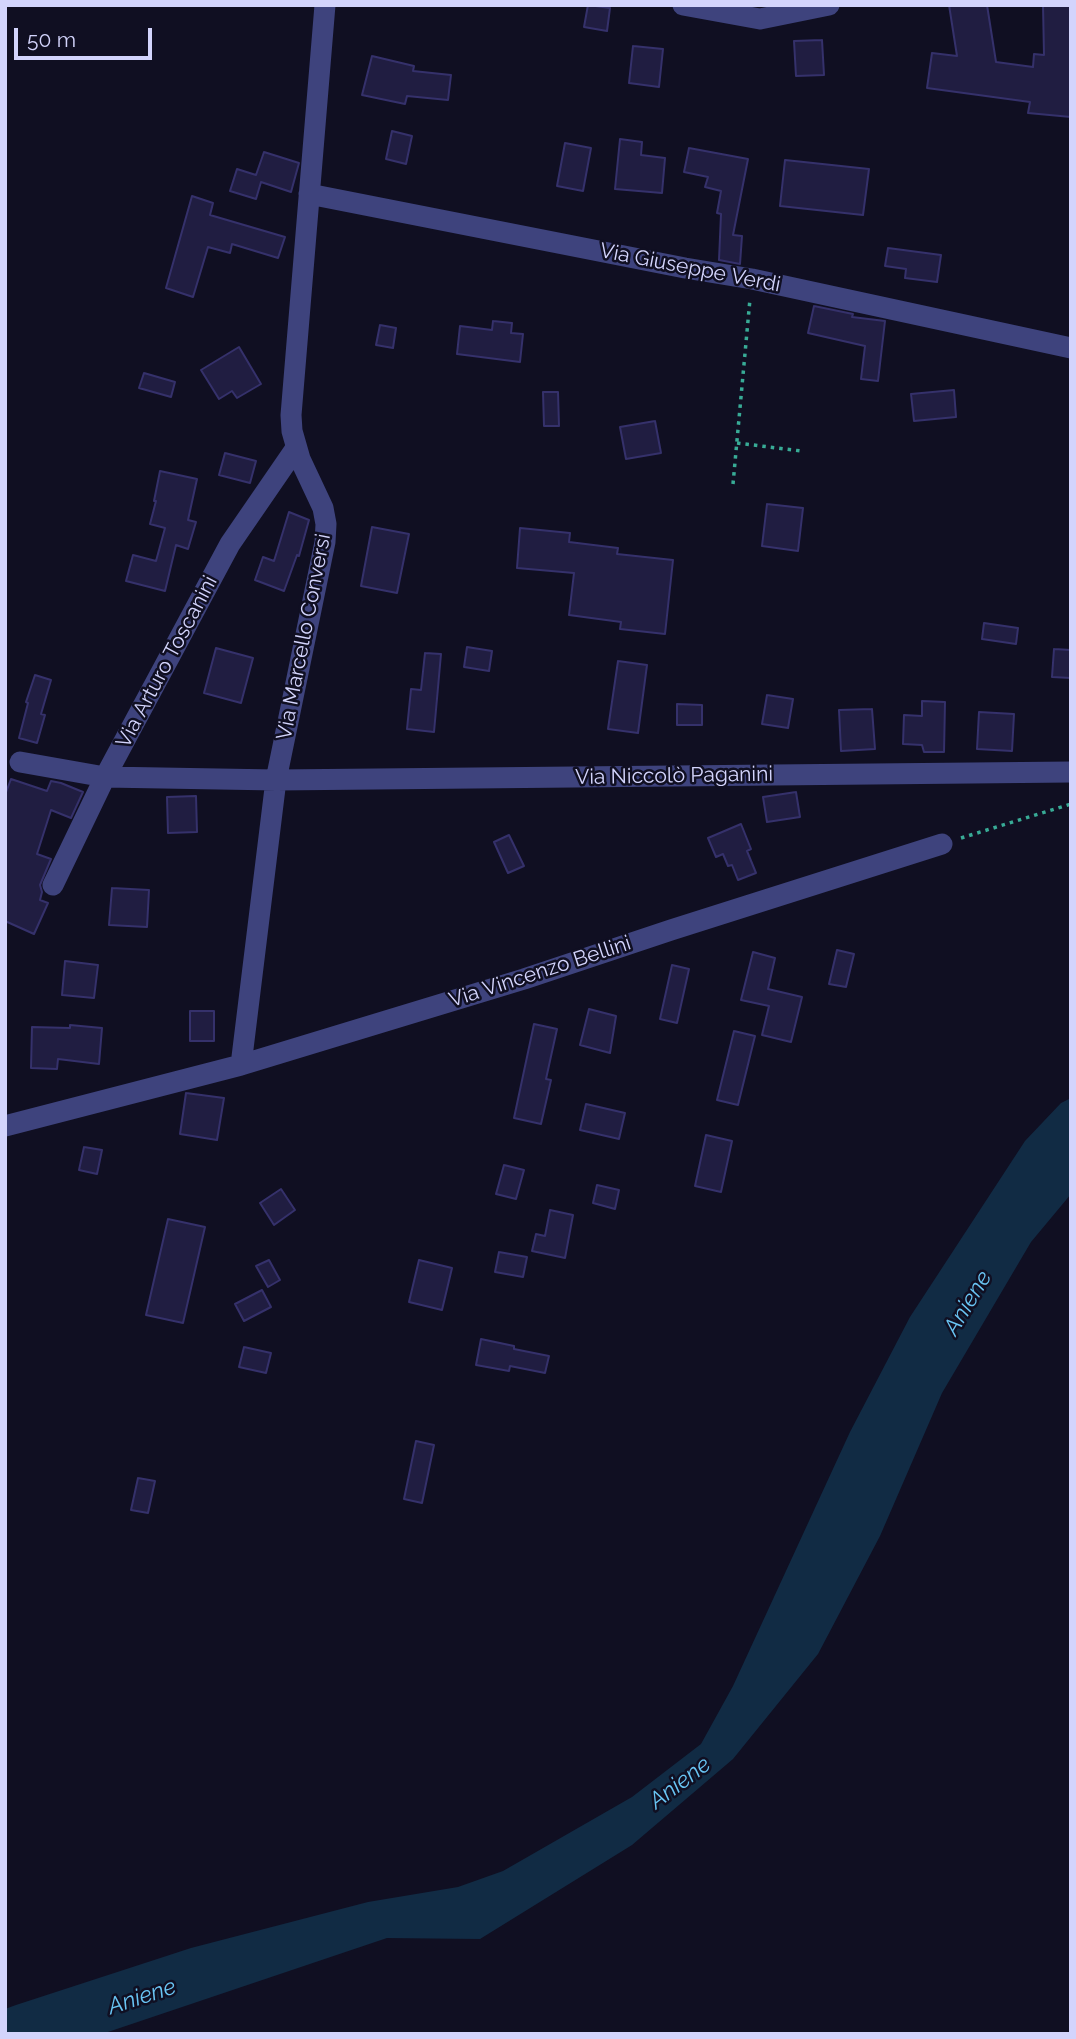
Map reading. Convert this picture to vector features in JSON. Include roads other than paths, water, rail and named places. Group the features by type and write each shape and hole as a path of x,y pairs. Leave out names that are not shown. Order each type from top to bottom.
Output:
{"street":[{"name":"Via Marcello Conversi","path":"241,1065 276,780 325,533 323,508 296,448 292,415 325,5"},
{"path":"683,5 761,19 829,5"},
{"name":"Via Giuseppe Verdi","path":"309,194 752,279 1071,348"},
{"name":"Via Arturo Toscanini","path":"53,885 105,777 230,544 296,448"},
{"name":"Via Niccolò Paganini","path":"20,762 105,777 276,780 1071,772"},
{"name":"Via Vincenzo Bellini","path":"5,1126 241,1065 524,979 684,925 942,844"}],"water":[{"name":"Aniene","path":"1071,1098 1071,1194 1031,1242 942,1393 880,1536 818,1654 733,1759 632,1845 480,1939 387,1938 102,2034 5,2034 5,2009 16,2005 191,1948 368,1902 458,1887 503,1871 632,1797 701,1744 733,1686 850,1432 910,1317 1025,1141 1061,1103"}]}
